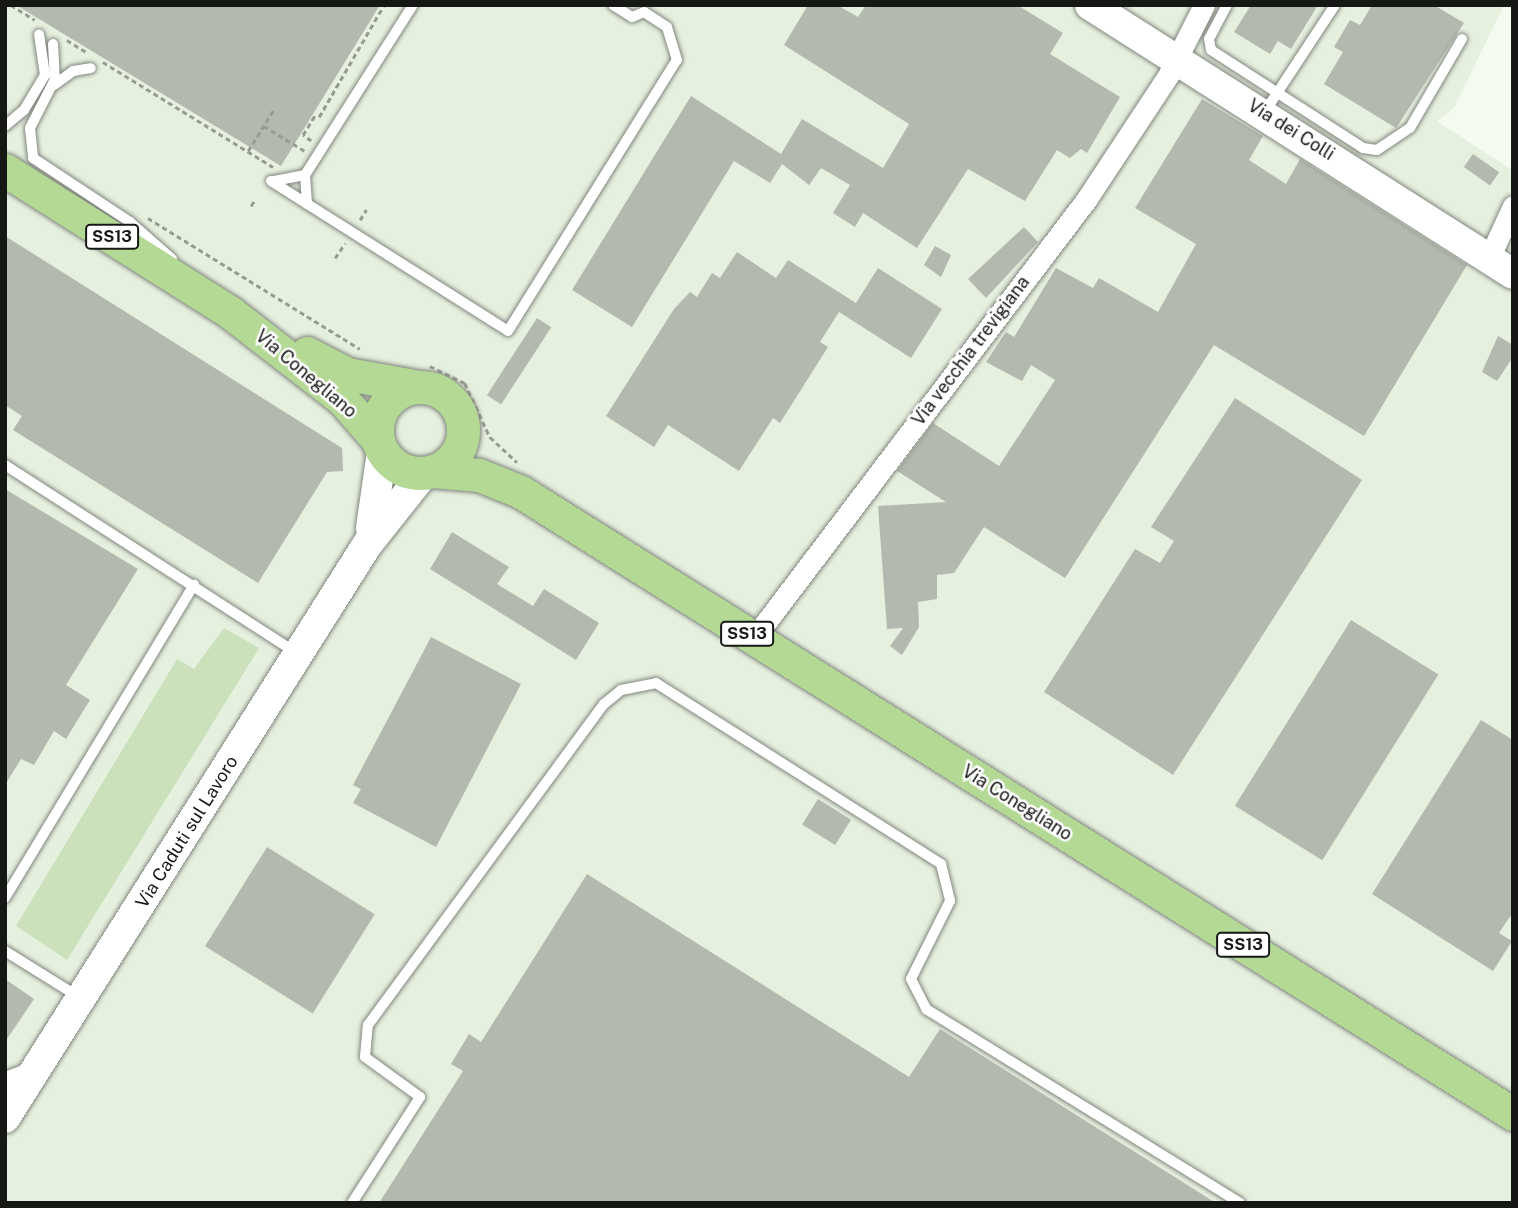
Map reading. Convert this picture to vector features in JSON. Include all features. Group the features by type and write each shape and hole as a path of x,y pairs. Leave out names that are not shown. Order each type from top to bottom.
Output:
{"main road":[{"name":"Via Conegliano","path":"5,170 225,309 347,374 418,376"},
{"name":"Via Conegliano","path":"225,309 344,400 380,445"},
{"path":"418,376 453,401 463,427 456,455 428,472 400,469 380,445 388,399 418,376"},
{"name":"Via Conegliano","path":"463,427 520,492"},
{"name":"Via Conegliano","path":"428,472 479,475 520,492 1513,1114"}],"street":[{"name":"Via dei Colli","path":"1090,5 1178,58 1271,103 1501,266 1513,206"},
{"name":"Via vecchia trevigiana","path":"754,638 1086,200 1178,58 1204,5"},
{"name":"Via Caduti sul Lavoro","path":"367,545 380,445"},
{"name":"Via Caduti sul Lavoro","path":"5,1118 300,655 367,545 428,472"},
{"path":"5,1082 36,1071"}],"lane":[{"path":"307,204 305,175 413,5"},
{"path":"305,175 271,181 508,331 677,60 667,27 644,12 632,17 613,5"},
{"path":"1227,5 1209,39 1211,50 1271,103 1363,148 1377,150 1410,128 1462,39"},
{"path":"1271,103 1335,5"},
{"path":"5,126 24,110 45,75 43,31"},
{"path":"52,87 55,39"},
{"path":"91,68 66,74 52,87 30,128 38,164 131,222 225,309"},
{"path":"5,465 300,655"},
{"path":"5,898 194,585"},
{"path":"352,1203 420,1097 365,1057 368,1025 604,704 621,691 656,683 941,864 950,901 911,979 926,1009 1240,1203"},
{"path":"5,951 81,999"}],"path":[{"path":"10,5 43,31"},
{"path":"301,159 311,141 303,135 384,5"},
{"path":"55,39 282,171"},
{"path":"248,151 274,110"},
{"path":"264,125 305,151"},
{"path":"251,206 255,199"},
{"path":"356,225 366,210"},
{"path":"143,214 364,352"},
{"path":"335,258 346,241"},
{"path":"418,376 445,370 471,390 495,444 530,473 520,492"}],"shaded area":[{"path":"5,5 1504,5 1454,108 1437,121 1513,171 1513,188 1495,227 1513,229 1513,1203 5,1203"}],"green space":[{"path":"224,628 259,648 67,960 16,926 177,659 194,669"}],"building":[{"path":"16,5 380,5 281,166"},
{"path":"808,5 837,5 858,17 866,5 1017,5 1063,33 1050,54 1120,97 1087,153 1081,149 1070,158 1057,150 1025,201 968,169 917,248 863,213 855,227 833,213 850,185 821,168 809,185 782,164 770,183 734,161 632,327 572,290 691,96 781,154 802,119 883,168 909,124 784,45"},
{"path":"1251,5 1318,5 1291,49 1278,41 1270,54 1234,32"},
{"path":"1372,5 1434,5 1464,23 1396,128 1324,84 1343,52 1334,47 1350,20 1360,25"},
{"path":"1202,99 1263,136 1249,160 1286,184 1300,159 1467,265 1364,436 1214,345 1065,578 984,527 954,573 937,575 937,599 918,602 919,627 902,655 890,646 903,628 887,629 878,506 946,502 897,471 933,423 999,466 1055,380 1031,365 1022,381 986,362 1006,332 1014,337 1056,268 1093,288 1099,278 1158,312 1196,244 1135,208"},
{"path":"1473,154 1499,172 1490,185 1464,167"},
{"path":"1024,227 1038,242 986,298 968,279"},
{"path":"5,236 342,448 343,471 327,472 258,583 13,430 22,416 5,405"},
{"path":"935,246 951,255 941,277 924,265"},
{"path":"737,252 776,278 788,260 856,303 878,268 942,309 911,358 839,312 820,342 828,347 780,423 773,418 739,471 668,425 654,447 606,416 674,309 690,292 697,297 712,273 720,278"},
{"path":"537,318 551,327 501,404 487,395"},
{"path":"1498,336 1513,345 1513,357 1497,381 1482,372"},
{"path":"1235,398 1362,480 1173,775 1044,692 1135,549 1160,563 1174,541 1151,527"},
{"path":"5,489 138,569 66,685 90,700 66,739 54,731 34,765 21,759 5,785"},
{"path":"452,532 509,567 497,584 533,606 544,589 599,623 576,660 430,569"},
{"path":"1351,620 1438,675 1322,860 1235,806"},
{"path":"431,637 521,684 436,847 353,803 361,789 353,785"},
{"path":"1481,720 1513,740 1513,912 1499,933 1512,941 1493,971 1372,894"},
{"path":"818,799 851,820 835,845 802,824"},
{"path":"267,847 375,914 313,1014 205,946"},
{"path":"587,874 909,1077 940,1029 1216,1203 379,1203 463,1071 451,1064 469,1034 481,1042"},
{"path":"5,979 34,999 5,1042"}]}
